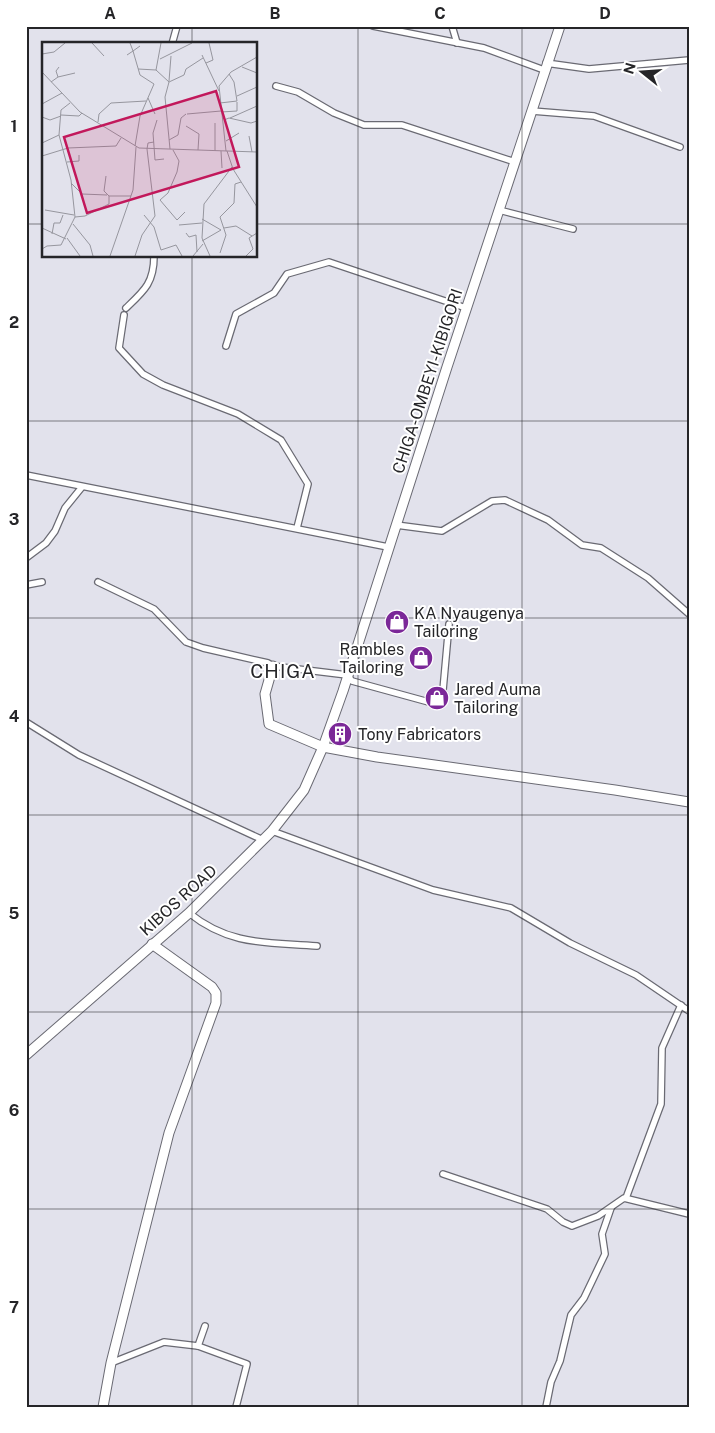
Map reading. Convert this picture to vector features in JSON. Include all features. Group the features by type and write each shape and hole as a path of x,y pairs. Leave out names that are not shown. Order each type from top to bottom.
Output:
{"main road":[{"name":"CHIGA-OMBEYI-KIBIGORI","path":"323,747 348,676 388,547 560,26"},
{"path":"273,666 265,694 269,724 323,747 398,760 689,802"},
{"name":"KIBOS ROAD","path":"26,1055 189,913 272,831 304,790 323,747"},
{"path":"103,1407 111,1363 169,1133 216,1003 216,992 212,987 152,944"}],"street":[{"path":"173,42 177,26"},
{"path":"373,26 500,52 546,66 589,68 689,60"},
{"path":"452,26 457,43"},
{"path":"276,86 298,92 334,113 360,123 372,126 404,125 515,162"},
{"path":"532,111 594,116 680,147"},
{"path":"499,210 573,229"},
{"path":"126,308 148,287 154,268 154,258"},
{"path":"226,346 236,314 274,294 287,274 328,262 466,308"},
{"path":"124,315 119,348 143,374 163,385 238,414 281,440 308,484 297,528"},
{"path":"26,475 388,547"},
{"path":"26,558 46,543 55,531 65,508 82,486"},
{"path":"396,525 442,531 492,501 505,500 548,520 582,545 601,548 648,578 689,614"},
{"path":"26,585 42,582"},
{"path":"98,582 154,609 186,642 202,648 268,663 273,666 348,676 352,681 436,704 443,690 449,624"},
{"path":"26,722 88,760 263,840"},
{"path":"272,831 433,890 511,908 570,943 636,975 689,1011"},
{"path":"189,913 208,928 229,936 317,946"},
{"path":"443,1174 547,1209 563,1222 572,1226 598,1216 626,1198 661,1104 662,1048 681,1005"},
{"path":"626,1198 689,1214"},
{"path":"546,1407 551,1382 560,1362 571,1315 584,1298 605,1254 602,1234 611,1208"},
{"path":"198,1346 205,1326"},
{"path":"111,1363 166,1342 198,1346 247,1364 236,1407"}],"place":[{"name":"KA Nyaugenya Tailoring","path":"397,622"},
{"name":"Rambles Tailoring","path":"421,658"},
{"name":"Jared Auma Tailoring","path":"437,698"},
{"name":"Tony Fabricators","path":"340,734"}],"district":[{"name":"CHIGA","path":"283,671"}]}
